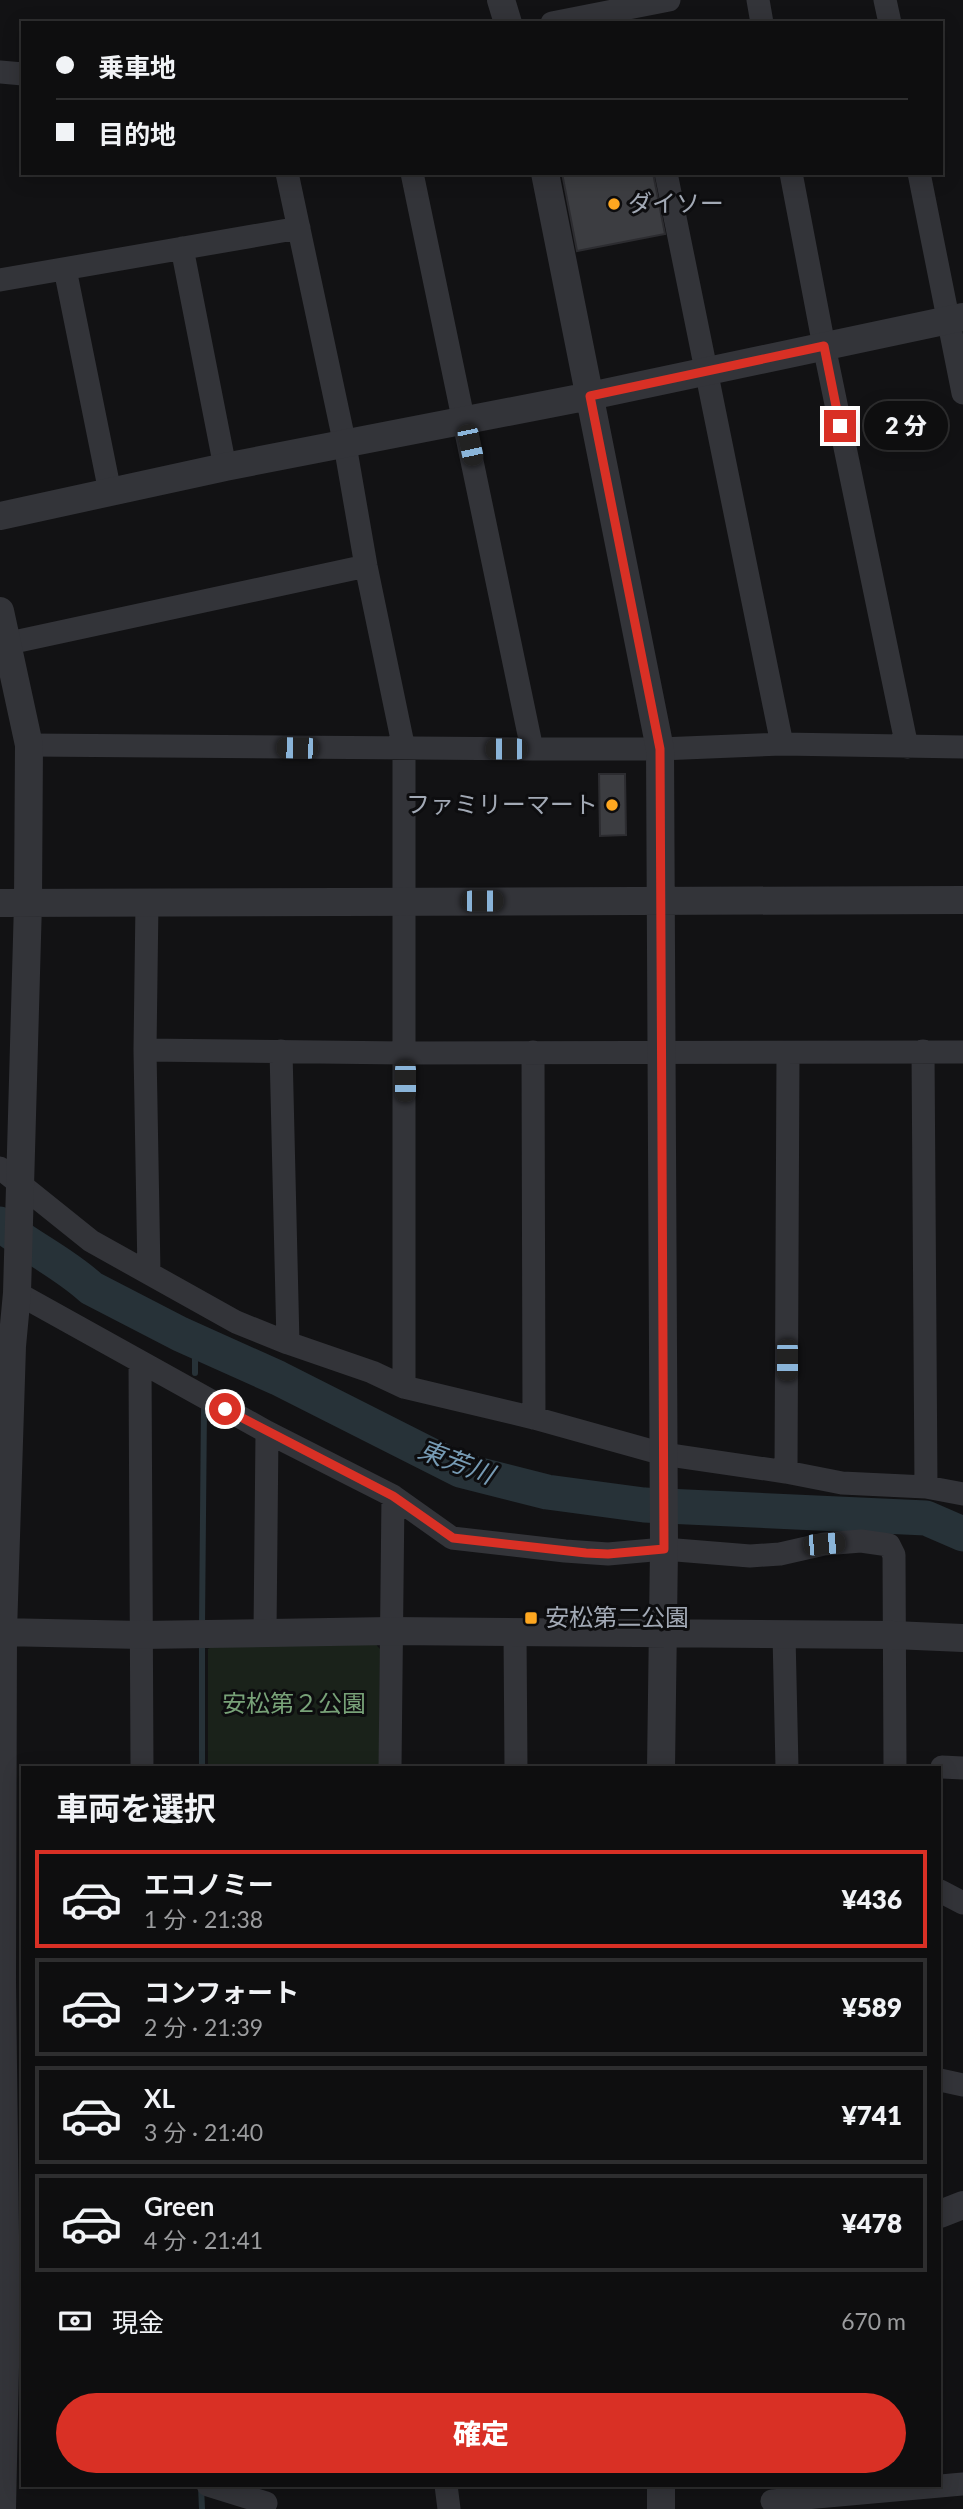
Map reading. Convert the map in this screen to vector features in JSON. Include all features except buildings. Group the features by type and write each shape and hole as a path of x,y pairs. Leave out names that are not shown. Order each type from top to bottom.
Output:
{"street":[{"path":"502,0 507,21"},
{"path":"572,21 632,15 669,0"},
{"path":"758,0 762,21"},
{"path":"885,0 890,21"},
{"path":"0,72 21,74"},
{"path":"287,175 345,445 366,566 404,749 404,1387"},
{"path":"412,175 532,750"},
{"path":"545,175 660,749 664,1539 661,1766"},
{"path":"666,175 782,744"},
{"path":"791,175 907,747"},
{"path":"919,175 955,318 963,393"},
{"path":"0,280 299,228"},
{"path":"182,248 225,467"},
{"path":"65,268 110,492"},
{"path":"0,516 225,467 590,396 955,318"},
{"path":"3,644 366,566"},
{"path":"0,611 3,644 29,746 28,903 10,1176 17,1293 6,1346 1,1632 13,2423 2,2509"},
{"path":"29,746 532,750 782,744 963,747"},
{"path":"0,903 963,900"},
{"path":"146,902 145,1050 149,1273"},
{"path":"145,1050 405,1053 963,1052"},
{"path":"281,1051 288,1343"},
{"path":"923,1051 926,1486"},
{"path":"533,1052 534,1418"},
{"path":"786,1472 788,1053"},
{"path":"10,1176 91,1241 236,1322 372,1372 404,1387 534,1418 663,1457 786,1472 842,1483 926,1486 963,1494"},
{"path":"17,1293 267,1432 393,1496 453,1538 608,1554 664,1539 750,1556 861,1541 889,1545 894,1555 895,1766"},
{"path":"140,1362 142,1766"},
{"path":"265,1633 267,1432"},
{"path":"390,1766 393,1496"},
{"path":"1,1632 142,1635 390,1631 893,1635 963,1638"},
{"path":"515,1633 516,1766"},
{"path":"784,1635 787,1766"},
{"path":"941,1892 963,1903"},
{"path":"941,2080 963,2085"},
{"path":"941,2214 963,2205"},
{"path":"941,2486 963,2484"},
{"path":"215,2487 266,2499"},
{"path":"446,2487 449,2509"},
{"path":"661,2487 661,2509"},
{"path":"772,2498 922,2487"}],"green space":[{"name":"安松第２公園","path":"372,1640 380,1649 379,1766 208,1766 208,1649 220,1641"}],"waterway":[{"name":"東芳川","path":"0,1224 91,1288 460,1470 547,1492 644,1505 926,1518 963,1534"},
{"path":"195,1341 195,1373"},
{"path":"202,1626 204,1406"},
{"path":"202,1640 202,1766"},
{"path":"201,2487 202,2509"}],"place":[{"name":"ダイソー","path":"614,204"},
{"name":"ファミリーマート","path":"612,805"},
{"name":"安松第二公園","path":"531,1618"}],"route":[{"path":"225,1409 393,1496 453,1538 586,1553 608,1554 664,1549 660,749 590,396 824,346 840,426"}]}
